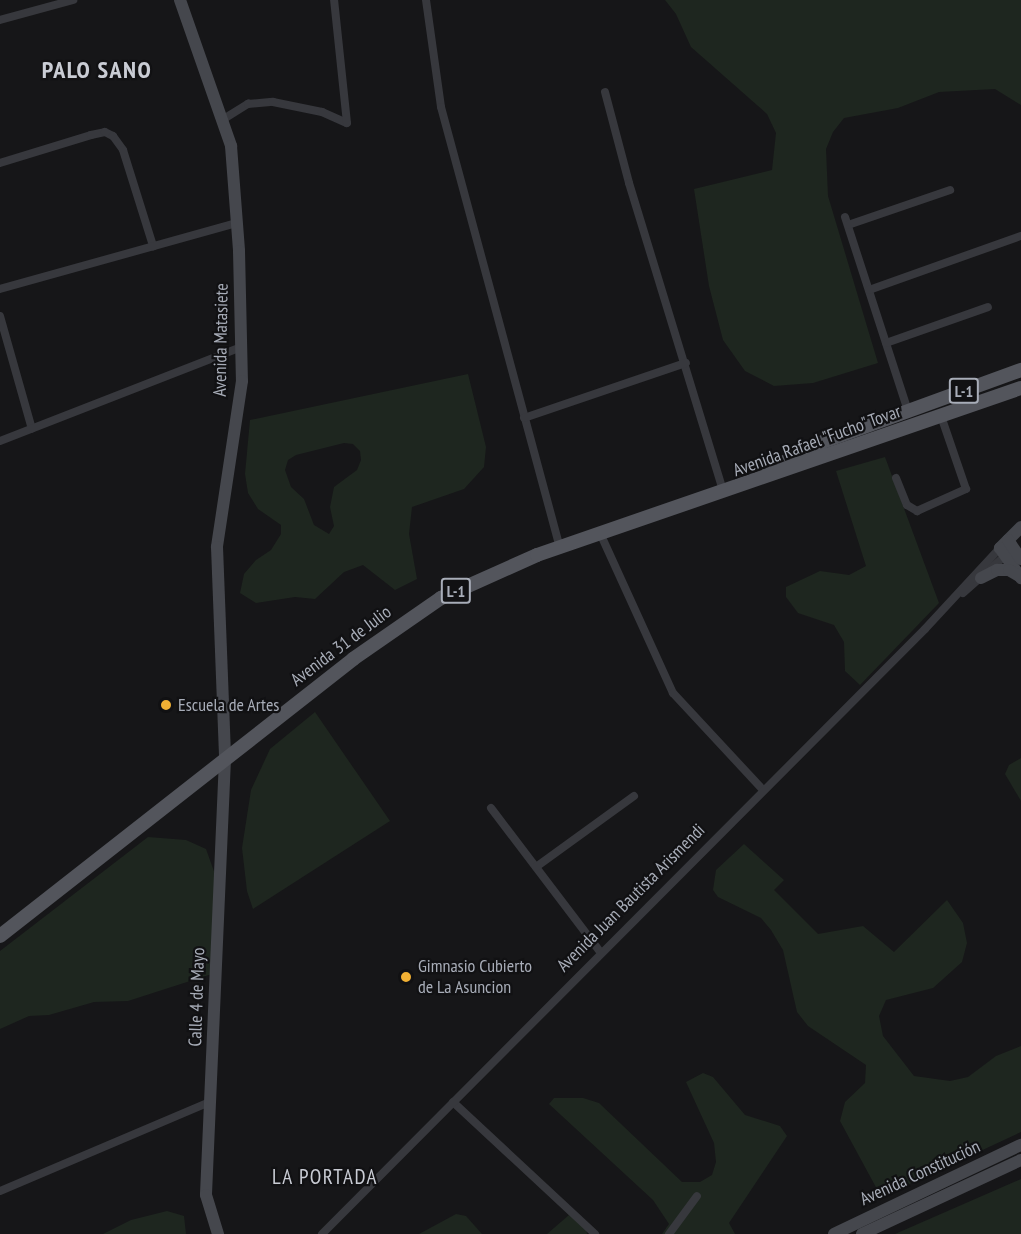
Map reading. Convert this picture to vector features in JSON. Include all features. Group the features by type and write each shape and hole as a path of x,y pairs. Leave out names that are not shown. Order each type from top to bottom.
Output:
{"main road":[{"name":"Avenida Rafael \"Fucho\" Tovar","path":"724,493 823,442 1021,370"},
{"name":"Avenida Rafael \"Fucho\" Tovar","path":"724,493 1021,388"},
{"name":"Avenida 31 de Julio","path":"0,936 416,612 495,572 600,533 724,493"}],"street":[{"path":"0,20 73,0"},
{"name":"Avenida Matasiete","path":"180,0 231,146 237,223 242,381 217,547 225,759"},
{"path":"222,120 248,104 273,102 322,112 347,123 334,0"},
{"path":"426,0 441,107 560,547"},
{"path":"605,92 629,183 724,493"},
{"path":"0,163 91,135 105,132 113,136 123,150 153,246"},
{"path":"908,411 847,221 950,190"},
{"path":"0,289 237,223"},
{"path":"869,290 1021,236"},
{"path":"886,343 988,307"},
{"path":"0,316 32,429"},
{"path":"0,441 241,348"},
{"path":"524,418 686,363"},
{"path":"896,478 907,505 916,511 966,489 967,484 941,416"},
{"name":"Avenida Juan Bautista Arismendi","path":"940,614 981,578 1010,547 1021,527"},
{"path":"600,533 674,693 764,790"},
{"path":"1010,547 1021,559"},
{"path":"1010,547 1021,577"},
{"name":"Avenida Juan Bautista Arismendi","path":"322,1234 940,614 1010,547"},
{"path":"981,578 997,570 1009,570 1021,577"},
{"name":"Calle 4 de Mayo","path":"218,1234 206,1195 225,759"},
{"path":"536,867 634,796"},
{"path":"491,808 601,953"},
{"path":"0,1191 210,1102"},
{"path":"453,1102 595,1234"},
{"name":"Avenida Constitución","path":"834,1234 1021,1145"},
{"name":"Avenida Constitución","path":"862,1234 1021,1160"},
{"path":"669,1234 697,1196"}],"shaded area":[{"path":"665,0 1021,0 1021,105 995,89 939,92 898,108 844,118 833,132 826,149 828,196 878,363 813,383 774,386 745,371 723,340 709,286 694,189 772,170 776,133 767,114 691,47 676,14"},
{"path":"468,374 486,447 484,467 464,489 412,507 409,534 417,579 395,590 363,565 344,572 315,599 295,597 256,603 240,593 244,574 256,560 271,550 281,534 281,525 258,509 248,493 245,474 250,420","holes":["344,443 353,444 360,451 361,460 357,470 334,487 330,507 334,526 329,534 314,525 304,499 291,487 285,470 288,460 296,455"]},
{"path":"885,457 939,603 860,685 845,671 844,642 834,625 798,613 786,597 786,587 820,571 849,575 866,566 836,471"},
{"path":"315,712 390,821 253,909 247,891 242,848 251,790 270,749"},
{"path":"1021,758 1021,801 1005,774 1009,765"},
{"path":"148,837 186,840 206,849 216,877 215,973 128,1001 94,1002 49,1015 29,1016 0,1029 0,951"},
{"path":"744,844 784,880 774,890 818,934 863,926 894,952 947,900 963,923 967,943 962,962 933,988 886,1000 879,1016 883,1036 914,1076 950,1081 968,1077 996,1056 1021,1046 1021,1132 890,1193 878,1191 840,1121 845,1102 865,1083 866,1065 808,1026 797,1012 783,950 771,930 761,918 718,897 713,890 716,870"},
{"path":"703,1073 713,1077 745,1115 780,1126 787,1136 729,1223 735,1234 662,1234 669,1224 653,1200 549,1104 554,1098 583,1098 599,1103 682,1182 700,1182 712,1175 716,1162 714,1143 686,1082"},
{"path":"1021,1179 1021,1234 895,1234"},
{"path":"167,1211 184,1216 186,1234 103,1234 131,1220"},
{"path":"456,1214 466,1216 482,1234 419,1234"},
{"path":"569,1215 586,1227 587,1234 547,1234"}],"place":[{"name":"Escuela de Artes","path":"166,705"},
{"name":"Gimnasio Cubierto de La Asuncion","path":"406,977"}],"district":[{"name":"PALO SANO","path":"97,70"},
{"name":"LA PORTADA","path":"325,1177"}]}
